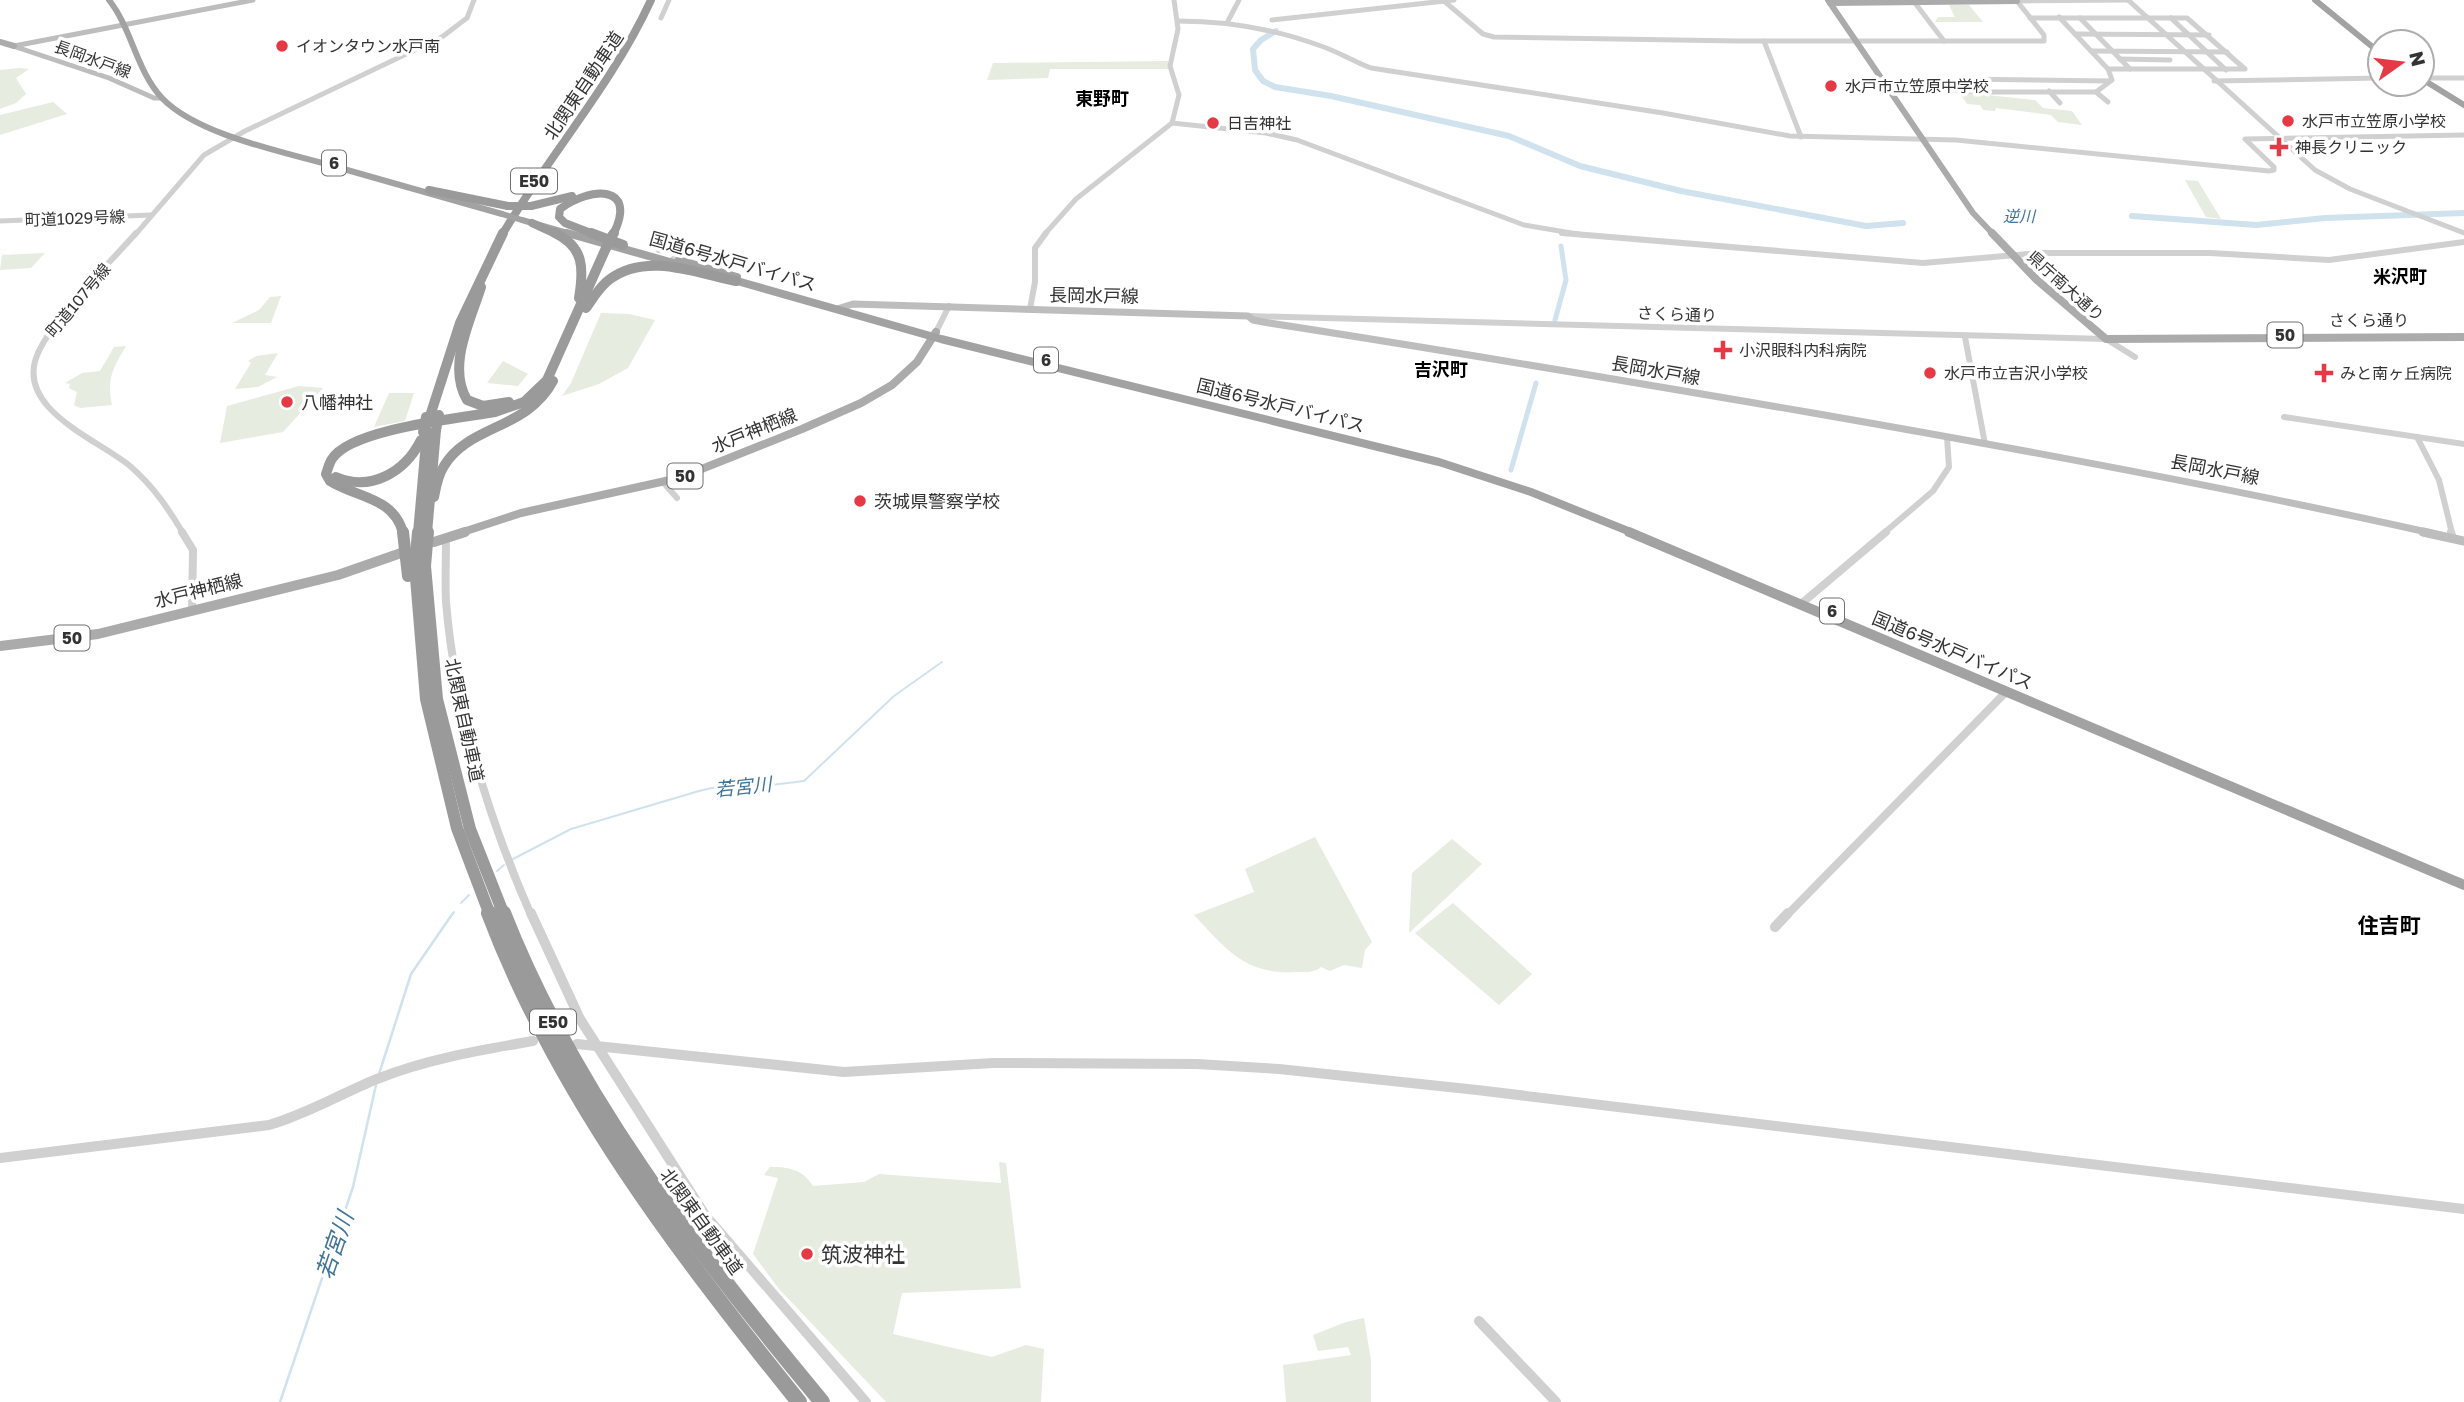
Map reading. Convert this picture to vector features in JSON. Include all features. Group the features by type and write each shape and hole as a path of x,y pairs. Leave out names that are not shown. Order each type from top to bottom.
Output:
{"highway":[{"name":"国道6号水戸バイパス","path":"108,0 128,24 143,71 162,98 180,113 236,136 429,190"},
{"name":"国道6号水戸バイパス","path":"116,0 149,69 164,92 186,110 236,136 935,335 1469,471 1561,504 1803,602 2464,878"},
{"name":"北関東自動車道","path":"432,416 441,375 463,311 487,259 530,188 625,51 651,0"},
{"name":"北関東自動車道","path":"432,416 481,287 523,209 631,51 656,0"},
{"path":"2318,0 2366,39"},
{"path":"2436,89 2464,107"},
{"path":"425,577 432,503 443,466 466,443 531,409 545,396 608,249 617,240 626,207 622,199 613,194 587,193 505,211 429,190"},
{"path":"589,195 615,198 620,203 621,212 617,240 565,223 559,217 560,209 572,200 589,195"},
{"name":"国道6号水戸バイパス","path":"526,220 617,240 736,281 862,312 935,335"},
{"path":"526,220 566,237 579,251 582,309"},
{"path":"582,309 611,278 639,266 668,267 736,281"},
{"path":"481,287 457,379 462,397 480,405 508,402 551,377"},
{"path":"432,416 429,431 412,457 387,476 353,483 342,481 333,472 338,456 363,441 400,431 502,414 525,405 551,377"},
{"path":"418,642 402,528 397,514 383,503 340,488 330,481 326,474 328,462 341,449 373,435 488,415 516,406 538,391 551,377"},
{"name":"北関東自動車道","path":"429,431 425,577 429,639 452,765 481,859 526,968 597,1102 670,1213 739,1305 822,1402"},
{"name":"北関東自動車道","path":"429,431 419,489 415,544 418,642 432,728 454,817 487,912 531,1011 586,1110 650,1210 699,1279 799,1402"},
{"name":"国道6号水戸バイパス","path":"1803,602 2006,692 2464,885"}],"main road":[{"path":"0,50 253,0"},
{"path":"1832,2 2016,1"},
{"name":"県庁南大通り","path":"1832,2 1979,216 2015,255 2103,332 2106,339"},
{"path":"0,42 14,46"},
{"name":"長岡水戸線","path":"14,46 109,78 154,98 162,98"},
{"path":"862,312 861,309 870,304"},
{"name":"長岡水戸線","path":"839,308 870,304 1248,316 1253,320 1271,320 1446,350 2263,495 2464,541"},
{"name":"水戸神栖線","path":"434,542 521,513 663,482 735,457 868,399 909,371 935,335"},
{"name":"さくら通り","path":"2106,339 2464,335"},
{"name":"水戸神栖線","path":"0,646 92,635 338,575 401,554"}],"street":[{"name":"町道107号線","path":"192,610 192,550 160,495 130,466 46,407 36,391 33,382 34,362 44,340 200,158 236,136 442,37 467,18 474,0"},
{"path":"661,19 669,0"},
{"path":"1030,309 1035,282 1034,251 1041,238 1076,199 1155,139 1172,122 1179,98 1170,66 1178,21 1174,0"},
{"path":"1228,21 1238,0"},
{"path":"1272,20 1454,0"},
{"path":"2016,1 2129,0 2214,81 2315,170 2335,182 2464,233"},
{"path":"1444,1 1479,30 1494,37 2045,41 2031,18 2016,1"},
{"path":"1915,3 1944,41"},
{"path":"2031,18 2190,19 2245,69 2108,69"},
{"path":"2059,18 2108,69 2110,81"},
{"path":"2080,18 2130,69"},
{"path":"2171,18 2226,69"},
{"path":"1178,21 1228,21 1279,31 1371,68 1801,137 1923,138 2269,171 2274,170 2274,167 2245,139 2464,135"},
{"path":"2075,34 2209,35"},
{"path":"2136,34 2153,51"},
{"path":"1764,41 1801,137"},
{"path":"2091,51 2227,52"},
{"path":"2162,51 2180,69"},
{"path":"2120,60 2170,60"},
{"path":"2214,81 2366,78"},
{"path":"2436,79 2464,78"},
{"path":"1962,79 2110,81"},
{"path":"2038,79 2060,103"},
{"path":"1889,86 1983,92 2096,92 2110,81"},
{"path":"2096,92 2108,102"},
{"path":"1172,122 1266,133 1297,140 1524,225 1554,232 1914,263 2015,255 2201,253 2329,260 2464,243"},
{"name":"町道1029号線","path":"0,221 151,215"},
{"path":"659,250 680,249 680,253 672,260"},
{"path":"935,335 949,306"},
{"name":"さくら通り","path":"1271,320 2106,339"},
{"path":"1965,337 1985,444"},
{"path":"2106,339 2135,357"},
{"path":"2284,417 2464,444"},
{"path":"1803,602 1933,491 1949,467 1947,437"},
{"path":"2417,437 2439,480 2453,538"},
{"path":"663,482 677,498"},
{"path":"446,538 446,599 450,638 466,721 486,798 528,911 580,1019 705,1215 866,1402"},
{"path":"1775,926 2006,692"},
{"path":"0,1158 269,1125 310,1113 388,1076 533,1041"},
{"path":"577,1044 836,1072 993,1063 1197,1064 1279,1069 1477,1090 2464,1209"},
{"path":"1479,1321 1556,1402"}],"shaded area":[{"path":"1949,5 1969,5 1983,22 1935,22 1938,17 1955,17"},
{"path":"1168,61 1168,69 1050,69 1048,78 987,80 993,63"},
{"path":"29,69 16,78 26,94 16,103 0,109 0,70"},
{"path":"1959,92 2035,100 2043,108 2072,111 2082,125 2058,122 2051,115 1996,108 1995,111 1983,110 1980,105 1967,104"},
{"path":"53,102 67,114 0,135 0,115"},
{"path":"2185,180 2198,181 2221,219 2206,217"},
{"path":"45,253 31,268 0,270 2,255"},
{"path":"281,296 271,323 232,323 259,310 270,297"},
{"path":"601,313 629,314 655,320 628,368 599,384 562,396 571,383"},
{"path":"126,346 112,374 112,405 80,408 74,405 77,392 69,388 70,384 65,383 82,373 100,371 114,347"},
{"path":"278,353 265,375 277,377 258,387 235,389 251,363 248,361 256,356"},
{"path":"503,361 528,374 518,386 487,383"},
{"path":"299,386 323,388 283,432 220,443 227,406"},
{"path":"389,393 414,393 405,421 374,427"},
{"path":"1315,837 1372,942 1365,950 1362,968 1344,965 1330,971 1321,967 1302,972 1262,969 1237,957 1194,915 1254,892 1245,869"},
{"path":"1452,839 1482,864 1409,933 1412,873"},
{"path":"1453,903 1532,974 1499,1005 1415,933"},
{"path":"999,1162 1006,1163 1021,1288 902,1293 893,1334 992,1357 1026,1345 1044,1349 1041,1402 886,1402 779,1289 753,1254 778,1178 764,1175 770,1167 789,1169 800,1173 813,1186 864,1182 879,1174 1001,1183"},
{"path":"1364,1318 1371,1360 1371,1402 1286,1402 1283,1365 1351,1355 1348,1347 1318,1351 1313,1335"}],"waterway":[{"path":"1276,31 1261,40 1253,49 1255,70 1263,81 1275,87 1331,96 1509,136 1580,166 1681,191 1866,226 1903,223"},
{"name":"逆川","path":"2132,216 2256,225 2325,218 2464,213"},
{"path":"1555,320 1566,280 1561,246"},
{"path":"1511,470 1536,383"},
{"name":"若宮川","path":"513,859 571,829 699,791 725,785 763,786 804,781 894,696 942,662"},
{"name":"若宮川","path":"497,871 504,865"},
{"name":"若宮川","path":"461,903 469,895"},
{"name":"若宮川","path":"379,1074 411,974 453,913"},
{"name":"若宮川","path":"280,1402 353,1187 376,1085"}],"place":[{"name":"イオンタウン水戸南","path":"282,46"},
{"name":"水戸市立笠原中学校","path":"1831,86"},
{"name":"水戸市立笠原小学校","path":"2288,121"},
{"name":"日吉神社","path":"1213,123"},
{"name":"神長クリニック","path":"2279,147"},
{"name":"小沢眼科内科病院","path":"1723,350"},
{"name":"水戸市立吉沢小学校","path":"1930,373"},
{"name":"みと南ヶ丘病院","path":"2324,373"},
{"name":"八幡神社","path":"287,402"},
{"name":"茨城県警察学校","path":"860,501"},
{"name":"筑波神社","path":"807,1254"}],"district":[{"name":"東野町","path":"1102,98"},
{"name":"米沢町","path":"2400,276"},
{"name":"吉沢町","path":"1441,369"},
{"name":"住吉町","path":"2389,925"}]}
